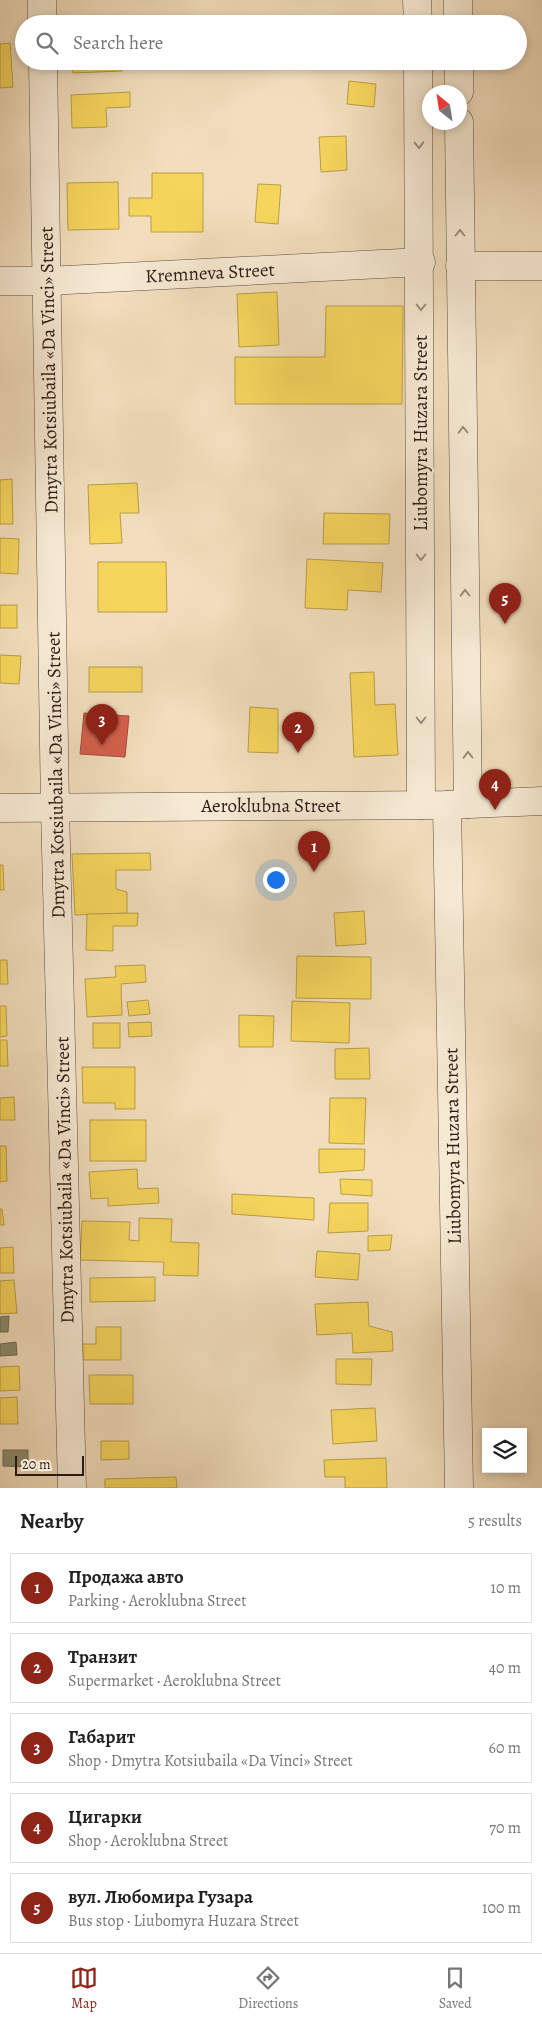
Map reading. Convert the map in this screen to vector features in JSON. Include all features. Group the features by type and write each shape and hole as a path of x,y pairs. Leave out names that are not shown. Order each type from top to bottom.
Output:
{"street":[{"path":"42,0 42,15"},
{"path":"417,0 418,15"},
{"path":"458,0 458,15"},
{"name":"Dmytra Kotsiubaila «Da Vinci» Street","path":"43,70 56,807 72,1488"},
{"name":"Liubomyra Huzara Street","path":"418,70 421,262 446,804 460,1488"},
{"path":"459,70 459,85"},
{"name":"Liubomyra Huzara Street","path":"446,804 460,266 459,130"},
{"name":"Kremneva Street","path":"0,281 47,281 421,262"},
{"path":"460,266 542,266"},
{"name":"Aeroklubna Street","path":"0,808 446,804 542,801"}],"building: Homes":[{"path":"10,43 13,87 0,88 0,44"},
{"path":"73,70 122,71 73,73"},
{"path":"349,81 376,84 374,107 347,104"},
{"path":"130,92 130,107 106,108 107,127 72,128 71,95"},
{"path":"346,136 347,170 321,172 319,137"},
{"path":"152,173 203,173 203,232 151,232 151,216 129,216 129,198 152,198"},
{"path":"118,182 119,229 68,230 67,183"},
{"path":"258,184 281,185 278,224 255,222"},
{"path":"277,292 279,345 239,347 237,294"},
{"path":"326,306 403,306 402,404 235,404 235,357 325,357"},
{"path":"12,479 13,524 0,524 0,480"},
{"path":"137,483 139,513 120,513 122,543 90,544 88,485"},
{"path":"324,513 390,514 389,544 323,544"},
{"path":"0,538 19,539 18,574 0,573"},
{"path":"307,559 383,563 381,592 348,590 347,610 305,608"},
{"path":"98,562 166,562 167,612 98,612"},
{"path":"0,605 17,605 17,628 0,628"},
{"path":"0,655 21,656 19,684 0,683"},
{"path":"89,667 142,667 142,692 89,692"},
{"path":"374,672 375,705 395,704 398,755 354,757 350,673"},
{"path":"250,707 278,709 278,753 248,752"},
{"path":"150,853 151,870 116,870 116,889 127,892 127,913 75,915 72,854"},
{"path":"0,865 3,865 4,890 0,890"},
{"path":"364,911 366,944 336,946 334,913"},
{"path":"138,913 137,926 113,926 113,951 86,950 87,914"},
{"path":"297,956 371,957 371,999 296,998"},
{"path":"0,960 7,960 8,984 0,984"},
{"path":"145,965 146,982 121,984 122,1015 87,1017 85,979 116,977 115,966"},
{"path":"148,1000 150,1014 129,1016 127,1002"},
{"path":"292,1001 350,1003 349,1043 291,1041"},
{"path":"0,1006 6,1006 7,1036 0,1037"},
{"path":"239,1015 274,1016 273,1047 239,1047"},
{"path":"151,1022 152,1036 129,1037 128,1023"},
{"path":"93,1023 120,1023 120,1048 93,1048"},
{"path":"0,1040 7,1040 8,1066 0,1066"},
{"path":"369,1048 370,1079 335,1079 335,1049"},
{"path":"82,1067 135,1067 135,1109 115,1109 115,1103 83,1103"},
{"path":"14,1097 15,1120 0,1120 0,1098"},
{"path":"330,1098 366,1098 364,1144 329,1143"},
{"path":"90,1120 146,1120 146,1161 90,1161"},
{"path":"0,1146 6,1146 7,1181 0,1182"},
{"path":"319,1149 365,1149 364,1170 319,1173"},
{"path":"137,1169 138,1189 158,1188 159,1203 108,1206 108,1198 91,1199 89,1172"},
{"path":"340,1179 372,1180 372,1196 341,1194"},
{"path":"232,1194 314,1198 314,1220 232,1214"},
{"path":"330,1203 368,1203 368,1231 328,1233"},
{"path":"0,1209 2,1209 4,1225 0,1225"},
{"path":"139,1218 172,1219 171,1242 199,1243 198,1276 163,1275 164,1262 80,1260 82,1221 130,1222 129,1240 139,1241"},
{"path":"392,1235 390,1250 368,1251 368,1236"},
{"path":"13,1247 14,1273 0,1273 0,1248"},
{"path":"317,1251 360,1254 358,1280 315,1277"},
{"path":"155,1277 155,1301 90,1302 90,1278"},
{"path":"14,1280 17,1313 0,1314 0,1281"},
{"path":"368,1302 369,1326 392,1332 393,1351 353,1353 352,1333 317,1335 315,1304"},
{"path":"96,1327 121,1327 121,1360 83,1360 83,1344 96,1344"},
{"path":"336,1359 372,1359 371,1385 336,1384"},
{"path":"19,1366 20,1390 0,1391 0,1367"},
{"path":"89,1375 133,1375 133,1404 90,1404"},
{"path":"17,1397 18,1424 0,1424 0,1398"},
{"path":"375,1408 377,1441 333,1444 331,1410"},
{"path":"101,1441 129,1441 129,1459 101,1460"},
{"path":"386,1458 387,1488 345,1488 345,1477 325,1477 324,1460"},
{"path":"176,1477 177,1488 105,1488 105,1479"}],"building: Shops":[{"path":"84,713 129,716 125,757 80,754"}],"building: Industry":[{"path":"9,1316 8,1332 0,1332 0,1317"},
{"path":"16,1342 17,1355 0,1356 0,1344"},
{"path":"3,1450 28,1450 28,1467 3,1466"}],"place":[{"name":"вул. Любомира Гузара","path":"505,624"},
{"name":"Габарит","path":"102,745"},
{"name":"Транзит","path":"298,753"},
{"name":"Цигарки","path":"495,810"},
{"name":"Продажа авто","path":"314,872"}]}
